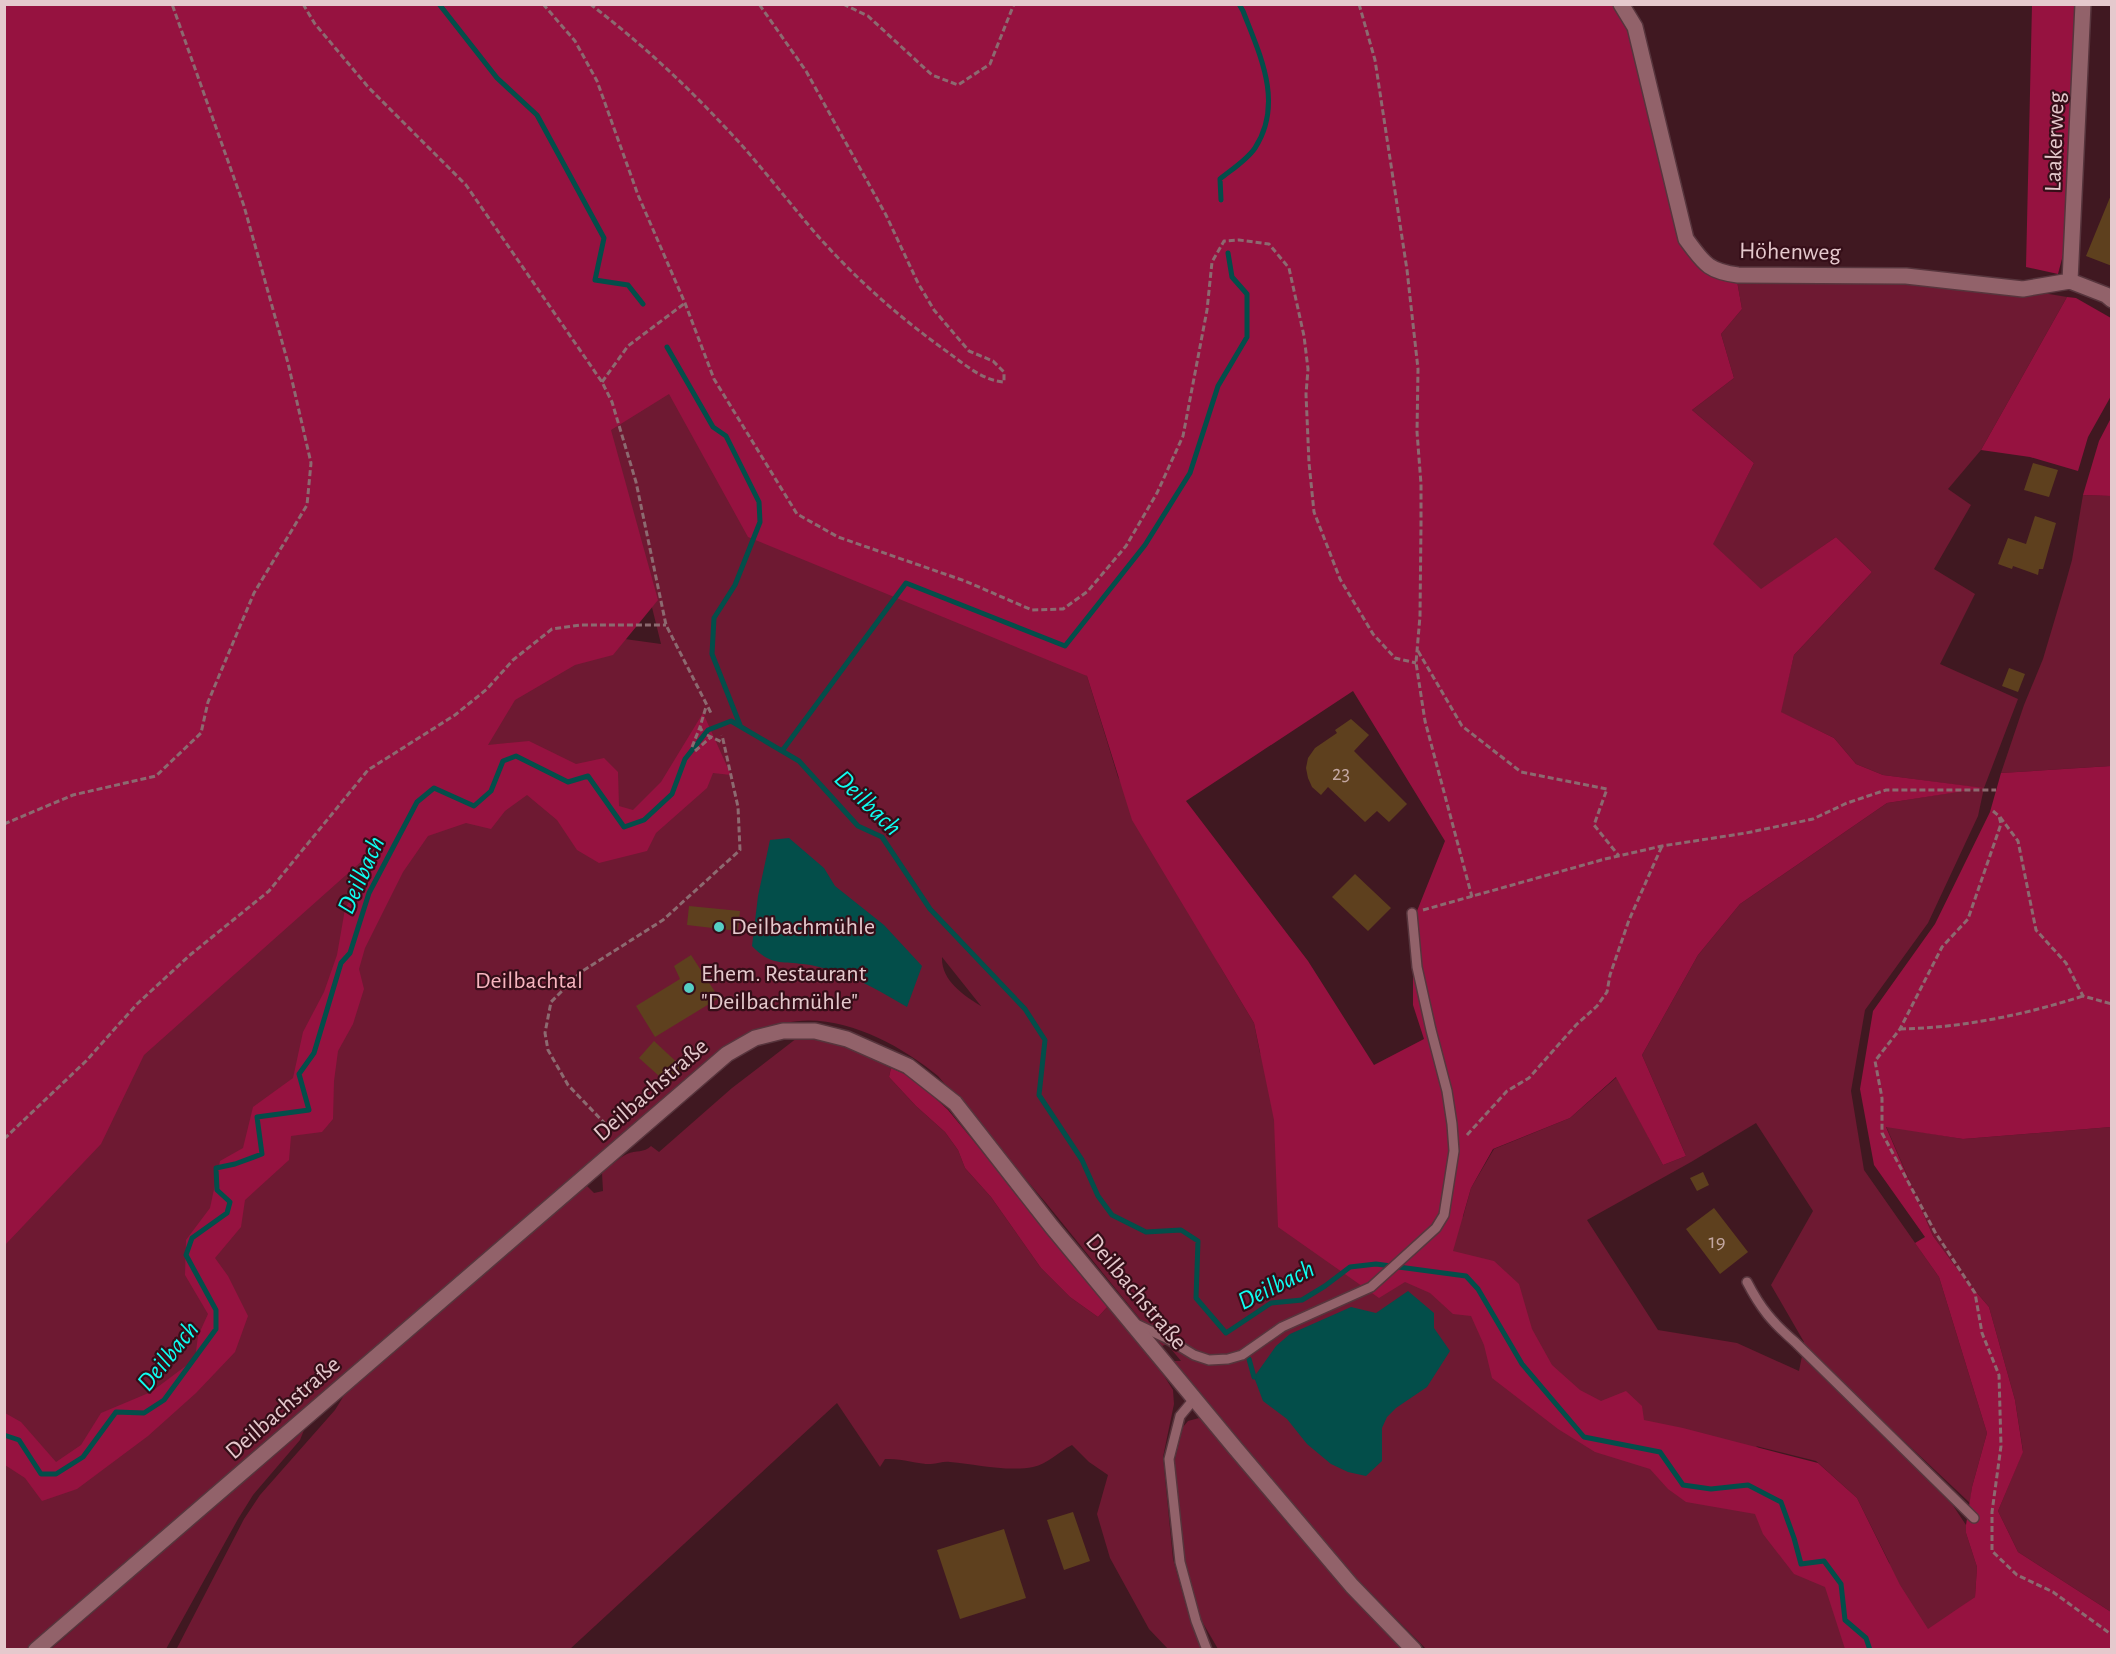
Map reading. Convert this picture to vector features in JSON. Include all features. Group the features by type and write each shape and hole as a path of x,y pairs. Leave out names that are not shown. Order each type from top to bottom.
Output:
{"street":[{"name":"Höhenweg","path":"1621,4 1635,27 1686,239 1707,266 1721,273 1738,275 1906,276 2023,288 2070,281 2106,295 2112,300"},
{"name":"Laakerweg","path":"2070,281 2083,4"},
{"name":"Deilbachstraße","path":"36,1650 727,1054 754,1038 783,1031 815,1031 847,1039 908,1066 955,1103 1052,1227 1236,1449 1352,1586 1414,1650"}],"lane":[{"path":"1132,1322 1166,1338 1194,1355 1209,1360 1228,1359 1242,1355 1282,1327 1371,1287 1437,1228 1444,1215 1454,1151 1447,1091 1417,967 1412,913"},
{"path":"1747,1282 1759,1305 1773,1323 1974,1518"},
{"path":"1195,1398 1180,1416 1169,1459 1180,1562 1196,1621 1207,1650"}],"path":[{"path":"4,824 73,795 156,776 201,733 208,702 254,593 307,505 311,463 288,363 244,206 172,4"},
{"path":"303,4 315,24 369,88 466,185 602,382 612,402 636,482 666,625 711,713"},
{"path":"543,4 575,41 597,81 638,195 685,303 714,379 796,514 838,537 965,581 1032,610 1063,609 1088,591 1126,546 1157,493 1183,436 1207,310 1212,262 1224,241 1239,240 1269,244 1289,268 1304,336 1308,369 1306,394 1309,463 1314,512 1340,579 1373,634 1395,658 1416,663"},
{"path":"591,4 654,56 722,123 817,235 879,298 923,335 967,366 994,381 1004,382 1004,372 993,362 969,351 934,310 918,283 886,214 806,71 759,4"},
{"path":"843,4 868,16 932,75 958,85 990,64 1014,4"},
{"path":"1359,4 1375,60 1407,270 1418,369 1417,432 1421,525 1420,616 1416,663 1425,721 1472,897"},
{"path":"602,382 628,346 685,303"},
{"path":"4,1139 86,1061 137,1004 190,956 269,891 368,770 455,715 487,689 513,660 552,629 580,625 666,625"},
{"path":"1417,650 1462,726 1521,772 1607,789 1594,825 1619,856"},
{"path":"692,747 701,729 707,705"},
{"path":"624,1143 568,1085 548,1050 544,1033 552,1002 581,972 663,920 740,850 738,807 722,735"},
{"path":"694,751 709,736 724,743"},
{"path":"1412,913 1619,856 1813,819 1847,803 1886,790 1996,790"},
{"path":"1993,811 2018,841 2036,930 2066,963 2083,996"},
{"path":"1999,816 2001,824 1968,919 1942,947 1900,1029 1875,1061 1882,1098 1882,1133 1935,1232 1975,1293 1982,1333 1999,1375 2001,1446 1992,1512 1992,1551 2017,1575 2053,1592 2112,1635"},
{"path":"1454,1151 1495,1103 1507,1091 1529,1078 1576,1025 1597,1006 1607,992 1610,975 1629,920 1662,846"},
{"path":"1900,1029 1922,1029 2003,1017 2083,996 2112,1004"}],"green space":[{"name":"Deilbachtal","path":"1737,281 1904,281 2067,297 1981,450 1948,489 1971,505 1934,569 1975,594 1940,664 2018,699 1984,788 1978,816 1928,923 1865,1010 1851,1091 1864,1170 1939,1277 1987,1433 1972,1487 1970,1503 1804,1347 1804,1342 1771,1285 1813,1211 1756,1123 1587,1220 1658,1330 1737,1343 1799,1371 1802,1356 1919,1469 1952,1504 1966,1525 1966,1533 1977,1567 1975,1597 1956,1611 2091,1649 1426,1649 1348,1570 1174,1361 1181,1361 1167,1344 1162,1346 1046,1203 938,1076 905,1052 866,1033 846,1026 805,1020 777,1026 713,1057 26,1649 5,1649 4,1209 137,1039 515,684 603,636 661,644 612,466 604,390 629,348 1087,676 1118,777 1221,968 1254,1023 1260,1053 1463,1217 1471,1188 1494,1149 1570,1118 1617,1077 1663,1165 1686,1156 1642,1055 1698,955 1740,904 1887,803 1981,788 1883,775 1856,764 1834,738 1780,712 1794,655 1872,572 1836,537 1761,590 1712,544 1754,463 1692,410 1734,378 1721,334 1742,309","holes":["942,957 981,1006 960,992 949,980","1756,1446 1816,1461 1857,1498 1890,1564"]},
{"path":"2083,495 2111,496 2111,766 2001,773 2024,705 2043,659 2065,585 2072,560"},
{"path":"797,1038 834,1044 891,1068 889,1077 945,1132 958,1150 965,1168 991,1197 1041,1268 1070,1297 1098,1317 1109,1305 1159,1368 1173,1390 1174,1404 1163,1457 1173,1559 1191,1623 1202,1649 1168,1649 1149,1629 1110,1558 1097,1514 1108,1475 1089,1462 1072,1445 1033,1467 1002,1468 947,1462 925,1464 885,1459 880,1467 837,1403 570,1649 176,1650 244,1519 260,1495 335,1410 348,1389 586,1185 594,1193 603,1191 602,1173 618,1160 627,1154 646,1150 651,1146 659,1152 732,1088"},
{"path":"1886,1126 1963,1139 2111,1127 2111,1612 2018,1552 1998,1511 2023,1451 2015,1400 1989,1307 1933,1236"},
{"path":"1199,1418 1205,1421 1288,1524 1405,1649 1218,1649 1200,1618 1184,1562 1174,1463 1183,1427 1188,1421"},
{"path":"304,1430 300,1440 253,1495 166,1649 50,1650 279,1449"}],"shaded area":[{"path":"5,5 1614,5 1630,28 1683,248 1712,277 1737,281 1742,309 1721,334 1734,378 1692,410 1754,463 1713,544 1761,589 1836,537 1872,572 1794,655 1781,712 1834,738 1856,764 1883,775 1984,788 1887,803 1740,904 1698,955 1642,1055 1686,1156 1663,1165 1616,1077 1570,1118 1493,1149 1471,1188 1453,1251 1494,1261 1519,1284 1532,1329 1552,1365 1580,1390 1601,1401 1626,1391 1642,1406 1644,1420 1818,1463 1857,1498 1900,1585 1928,1629 1975,1597 1977,1567 1966,1533 1966,1525 1972,1487 1987,1433 1939,1277 1915,1243 1925,1237 1874,1165 1860,1089 1873,1011 1935,924 1990,812 2001,773 2111,766 2111,1127 1963,1139 1886,1127 1933,1236 1989,1307 2015,1400 2023,1452 1998,1511 2018,1552 2111,1612 2111,1649 1845,1649 1825,1587 1794,1574 1763,1534 1755,1514 1686,1502 1668,1489 1650,1469 1595,1452 1558,1429 1492,1378 1484,1345 1471,1316 1453,1314 1430,1293 1405,1282 1379,1298 1278,1227 1274,1120 1254,1023 1132,820 1087,676 748,537 669,394 611,430 658,600 613,655 575,665 515,700 488,745 529,741 576,764 604,758 618,772 619,806 633,810 661,782 703,713 731,775 713,773 707,788 656,833 647,851 599,863 577,850 557,820 527,795 505,811 491,829 466,823 428,836 403,872 365,948 359,969 364,989 353,1024 338,1051 333,1119 322,1132 291,1136 289,1160 245,1200 241,1227 215,1258 228,1276 248,1316 235,1352 196,1393 148,1436 77,1489 42,1501 25,1478 5,1465 5,1413 21,1422 56,1462 81,1445 101,1413 151,1392 195,1359 198,1336 208,1314 185,1275 186,1240 210,1208 220,1161 243,1148 253,1107 293,1078 303,1032 324,992 337,955 345,909 382,843 144,1055 101,1144 5,1245","holes":["1353,691 1445,841 1413,921 1413,1005 1424,1039 1374,1065 1308,961 1186,801"]},
{"path":"2032,5 2079,5 2064,251 2058,274 2026,267"},
{"path":"2067,297 2076,298 2111,318 2111,396 2088,437 2078,471 2030,457 1981,450"},
{"path":"2111,418 2111,496 2083,495 2099,441"},
{"path":"891,1068 914,1078 948,1110 1109,1305 1098,1317 1070,1297 1041,1268 991,1197 965,1168 958,1150 945,1132 889,1077"}],"water":[{"path":"789,838 824,868 835,886 884,925 922,966 907,1007 854,979 815,966 770,959 752,946 758,896 770,840"},
{"path":"1408,1291 1434,1313 1434,1328 1450,1351 1427,1387 1387,1417 1382,1428 1382,1461 1366,1476 1348,1472 1331,1464 1307,1444 1287,1419 1263,1401 1254,1377 1276,1346 1290,1334 1351,1307 1376,1313"}],"building":[{"path":"2112,195 2112,266 2086,256"},
{"path":"2033,463 2058,470 2049,497 2024,490"},
{"path":"2035,516 2056,523 2043,569 2039,569 2038,575 2013,566 2012,569 1998,564 2008,538 2026,544"},
{"path":"2009,668 2025,674 2018,692 2002,686"},
{"path":"1351,719 1369,735 1354,751 1407,804 1389,822 1377,811 1365,822 1328,787 1321,795 1312,787 1308,778 1306,768 1308,758 1315,748 1337,733 1335,730"},
{"path":"1355,874 1391,908 1368,931 1332,897"},
{"name":"Deilbachmühle","path":"689,906 740,911 738,931 687,925"},
{"name":"Ehem. Restaurant \"Deilbachmühle\"","path":"691,955 719,998 655,1037 636,1006 680,979 674,966"},
{"path":"654,1041 683,1068 669,1085 639,1058"},
{"path":"1703,1172 1709,1185 1697,1191 1690,1178"},
{"path":"1714,1208 1748,1252 1720,1274 1686,1229"},
{"path":"1073,1512 1090,1561 1064,1570 1047,1520"},
{"path":"1004,1529 1026,1598 960,1619 937,1550"}],"waterway":[{"path":"439,4 497,78 537,115 604,238 595,280 628,285 643,304"},
{"path":"1221,200 1220,179 1255,148 1264,131 1268,114 1268,96 1262,62 1239,4"},
{"path":"782,751 906,583 1065,646 1145,545 1190,473 1218,386 1247,337 1247,294 1232,277 1228,253"},
{"path":"667,347 713,427 726,436 759,502 760,522 735,585 714,618 712,654 740,725"},
{"name":"Deilbach","path":"4,1435 19,1440 41,1474 56,1474 83,1457 116,1412 144,1413 164,1400 216,1329 216,1310 186,1255 192,1238 227,1213 230,1202 217,1190 216,1168 262,1154 257,1117 309,1110 299,1074 314,1053 341,963 350,953 369,893 417,802 434,788 474,806 491,791 503,761 516,756 568,782 588,776 624,827 644,820 672,794 685,759 708,730 731,721 799,761 858,826 882,837 930,909 1025,1009 1045,1040 1039,1095 1082,1160 1098,1196 1112,1215 1146,1232 1181,1230 1198,1241 1196,1298 1226,1333 1271,1303 1302,1300 1350,1267 1376,1264 1466,1276 1478,1289 1522,1364 1584,1437 1660,1452 1683,1485 1711,1489 1748,1485 1781,1502 1801,1564 1824,1561 1841,1584 1845,1620 1866,1638 1870,1650"},
{"name":"Deilbach","path":"1249,1359 1254,1377"}],"place":[{"name":"Deilbachmühle","path":"719,927"},
{"name":"Ehem. Restaurant \"Deilbachmühle\"","path":"689,988"}]}
